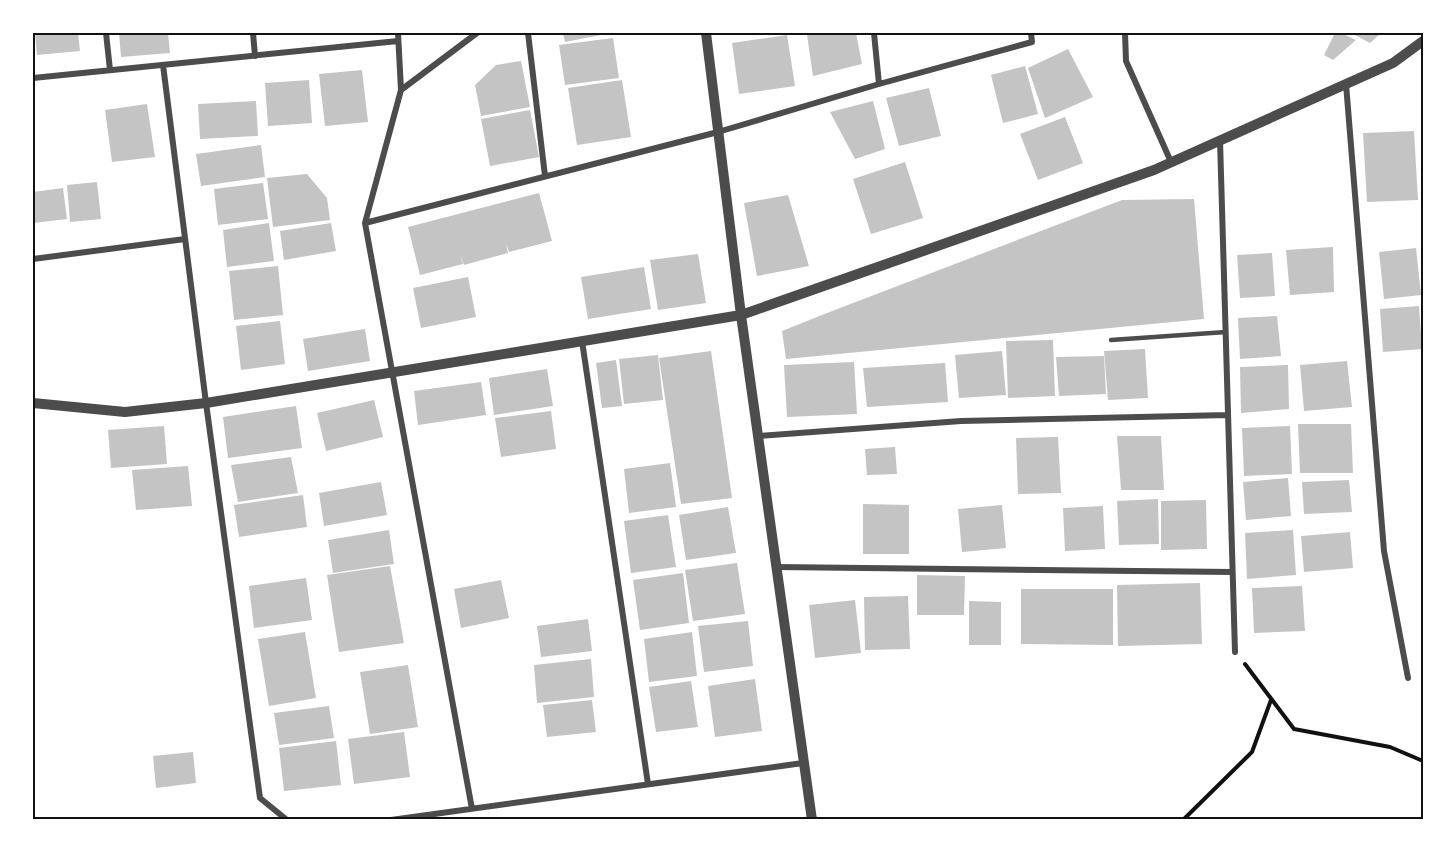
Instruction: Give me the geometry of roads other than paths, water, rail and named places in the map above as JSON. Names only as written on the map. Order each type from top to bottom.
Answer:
[{"type":"street","points":[[106,33],[110,70]]},
{"type":"street","points":[[253,33],[255,56]]},
{"type":"street","points":[[398,33],[401,90],[365,223],[472,809]]},
{"type":"street","points":[[401,90],[477,33]]},
{"type":"street","points":[[528,33],[546,176]]},
{"type":"street","points":[[706,33],[741,315],[812,820]]},
{"type":"street","points":[[874,33],[879,84]]},
{"type":"street","points":[[365,223],[718,132],[1032,42],[1031,33]]},
{"type":"street","points":[[1125,33],[1126,61],[1171,162]]},
{"type":"street","points":[[33,78],[398,41]]},
{"type":"street","points":[[33,403],[125,412],[206,403],[741,315],[1171,162],[1393,63],[1423,41]]},
{"type":"street","points":[[163,65],[260,798],[287,820]]},
{"type":"street","points":[[1346,84],[1384,551],[1408,678]]},
{"type":"street","points":[[1220,140],[1235,652]]},
{"type":"street","points":[[33,259],[185,239]]},
{"type":"street","points":[[582,341],[648,784]]},
{"type":"street","points":[[758,436],[961,421],[1228,415]]},
{"type":"street","points":[[776,567],[1232,572]]},
{"type":"street","points":[[390,820],[803,763]]},
{"type":"lane","points":[[1111,340],[1226,332]]}]
